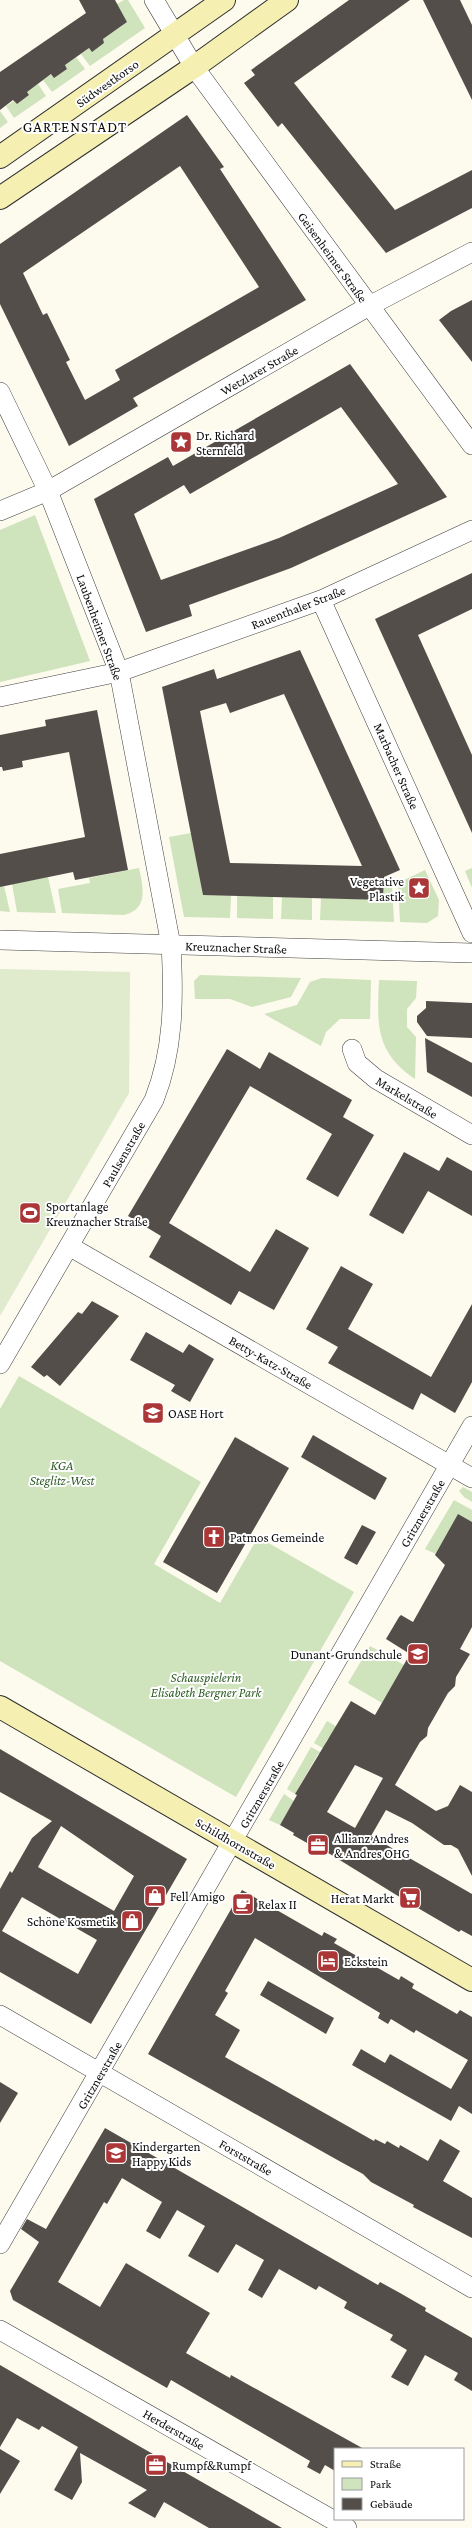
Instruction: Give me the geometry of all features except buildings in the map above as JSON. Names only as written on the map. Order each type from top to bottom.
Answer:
[{"type":"street","points":[[154,0],[174,36],[194,67]]},
{"type":"street","name":"Südwestkorso","points":[[0,157],[224,0]]},
{"type":"street","points":[[0,198],[194,67],[287,0]]},
{"type":"street","name":"Geisenheimer Straße","points":[[194,67],[472,445]]},
{"type":"street","name":"Wetzlarer Straße","points":[[0,511],[48,491],[369,306],[472,252]]},
{"type":"street","name":"Laubenheimer Straße","points":[[0,392],[48,491],[119,672],[171,945]]},
{"type":"street","name":"Rauenthaler Straße","points":[[0,697],[119,672],[321,600],[472,530]]},
{"type":"street","name":"Marbacher Straße","points":[[321,600],[472,933]]},
{"type":"street","name":"Kreuznacher Straße","points":[[0,940],[472,953]]},
{"type":"street","name":"Paulsenstraße","points":[[0,1364],[146,1114],[160,1085],[166,1064],[170,1039],[171,945]]},
{"type":"street","name":"Markelstraße","points":[[352,1049],[357,1063],[376,1079],[472,1135]]},
{"type":"street","name":"Betty-Katz-Straße","points":[[69,1246],[472,1478]]},
{"type":"street","name":"Gritznerstraße","points":[[0,2244],[234,1842],[472,1426]]},
{"type":"street","name":"Schildhornstraße","points":[[0,1707],[472,1980]]},
{"type":"street","name":"Forststraße","points":[[0,2015],[472,2288]]},
{"type":"street","name":"Herderstraße","points":[[0,2330],[347,2528]]},
{"type":"green space","points":[[124,0],[128,0],[145,28],[90,66],[81,54],[89,48],[92,51],[104,43],[103,39],[127,22],[117,4]]},
{"type":"green space","points":[[76,57],[85,69],[52,92],[43,80],[52,74],[54,77],[67,69],[65,65]]},
{"type":"green space","points":[[38,84],[46,96],[14,118],[6,106],[14,101],[17,104],[29,95],[27,91]]},
{"type":"green space","points":[[0,111],[8,122],[0,128]]},
{"type":"green space","points":[[35,515],[90,661],[0,682],[0,530]]},
{"type":"green space","points":[[191,833],[231,896],[230,918],[184,917],[169,837]]},
{"type":"green space","points":[[139,868],[143,890],[141,903],[132,912],[124,915],[62,913],[58,889],[90,883],[89,878]]},
{"type":"green space","points":[[472,868],[472,888],[465,871]]},
{"type":"green space","points":[[425,870],[439,900],[438,916],[427,923],[400,922],[398,883]]},
{"type":"green space","points":[[48,877],[56,913],[17,912],[12,884]]},
{"type":"green space","points":[[384,884],[392,884],[394,922],[320,920],[321,898],[383,900]]},
{"type":"green space","points":[[4,886],[10,912],[0,911],[0,887]]},
{"type":"green space","points":[[237,896],[273,896],[273,919],[237,918]]},
{"type":"green space","points":[[282,897],[312,898],[312,920],[281,919]]},
{"type":"green space","name":"Sportanlage Kreuznacher Straße","points":[[0,969],[130,972],[129,1093],[0,1316]]},
{"type":"green space","points":[[200,975],[301,978],[291,997],[252,1007],[230,999],[195,999],[194,981]]},
{"type":"green space","points":[[322,978],[371,980],[370,1019],[340,1019],[326,1032],[321,1046],[264,1014],[297,1005],[310,982]]},
{"type":"green space","points":[[379,980],[417,981],[416,998],[407,1009],[407,1027],[416,1037],[415,1079],[402,1069],[392,1058],[381,1036],[378,1010]]},
{"type":"green space","name":"Schauspielerin Elisabeth Bergner Park","points":[[19,1376],[201,1482],[154,1564],[220,1603],[258,1537],[354,1592],[236,1797],[0,1661],[0,1409]]},
{"type":"green space","points":[[463,1487],[472,1492],[472,1502],[464,1497],[459,1491]]},
{"type":"green space","points":[[454,1500],[472,1510],[472,1522],[436,1554],[425,1549]]},
{"type":"green space","points":[[370,1646],[404,1665],[382,1703],[348,1683]]},
{"type":"green space","points":[[327,1721],[337,1727],[326,1741],[324,1749],[314,1743]]},
{"type":"green space","points":[[311,1747],[322,1753],[318,1754],[295,1794],[287,1789]]},
{"type":"green space","points":[[284,1794],[294,1801],[280,1825],[269,1820]]},
{"type":"place","name":"Dr. Richard Sternfeld","points":[[181,442]]},
{"type":"place","name":"Vegetative Plastik","points":[[419,888]]},
{"type":"place","name":"Sportanlage Kreuznacher Straße","points":[[30,1213]]},
{"type":"place","name":"OASE Hort","points":[[153,1413]]},
{"type":"place","name":"Patmos Gemeinde","points":[[214,1537]]},
{"type":"place","name":"Dunant-Grundschule","points":[[418,1654]]},
{"type":"place","name":"Allianz Andres & Andres OHG","points":[[318,1845]]},
{"type":"place","name":"Fell Amigo","points":[[155,1896]]},
{"type":"place","name":"Herat Markt","points":[[410,1898]]},
{"type":"place","name":"Relax II","points":[[243,1904]]},
{"type":"place","name":"Schöne Kosmetik","points":[[132,1921]]},
{"type":"place","name":"Eckstein","points":[[328,1961]]},
{"type":"place","name":"Kindergarten Happy Kids","points":[[116,2153]]},
{"type":"place","name":"Rumpf&Rumpf","points":[[156,2465]]},
{"type":"district","name":"GARTENSTADT","points":[[75,127]]},
{"type":"park label","name":"KGA Steglitz-West","points":[[62,1472]]}]
